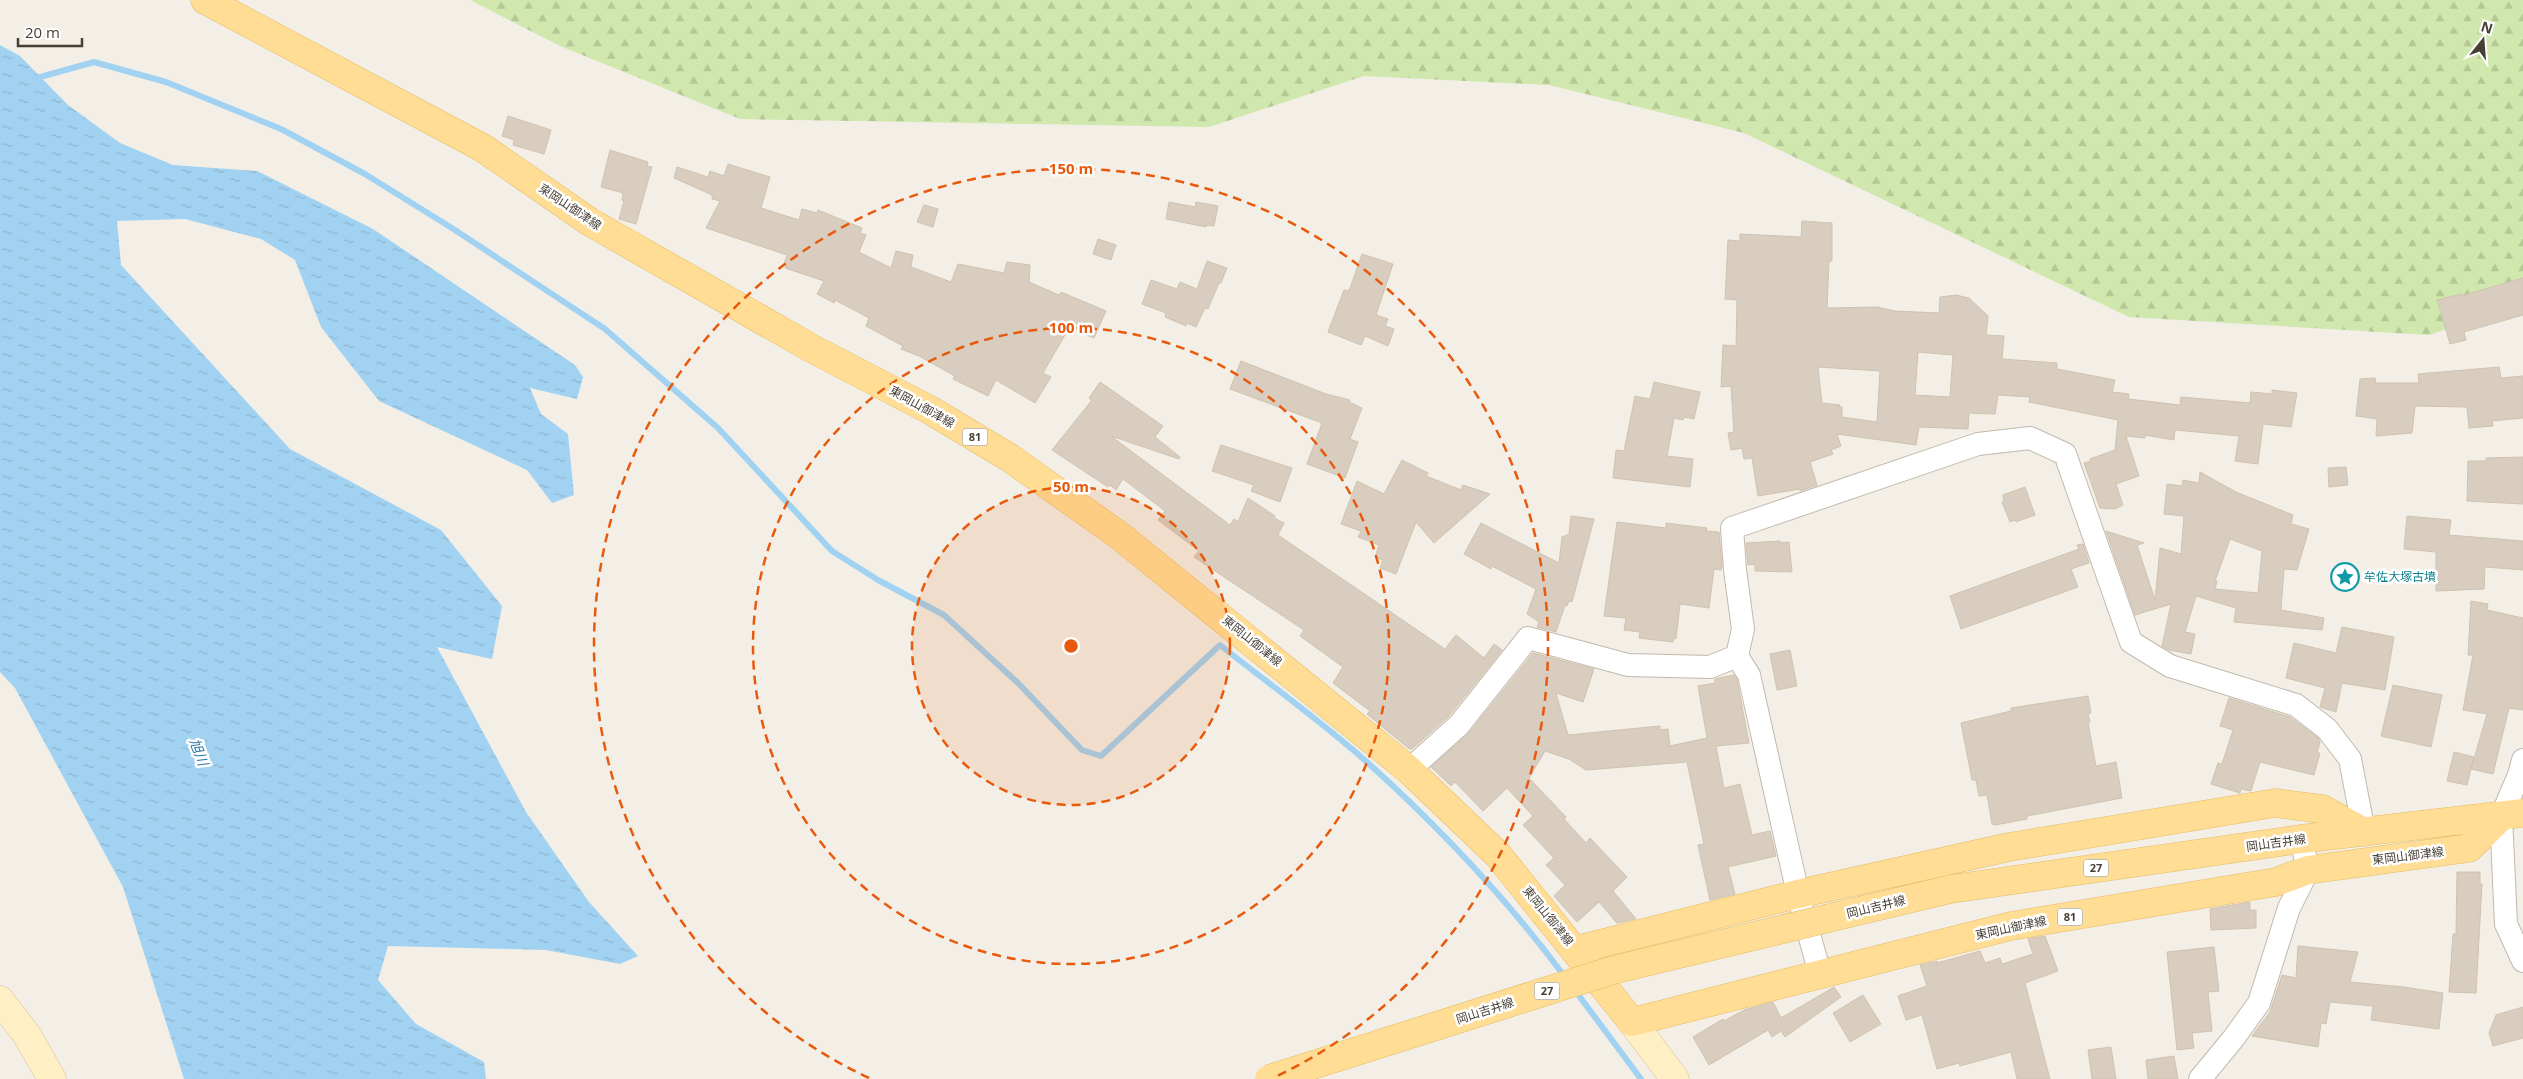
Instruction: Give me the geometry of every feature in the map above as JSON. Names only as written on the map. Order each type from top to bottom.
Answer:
[{"type":"main road","name":"東岡山御津線","points":[[205,0],[483,148],[614,236],[811,348],[930,410],[1010,458],[1120,536],[1409,770],[1498,854],[1632,1022],[2011,926],[2276,882],[2308,870],[2469,848],[2516,815]]},
{"type":"main road","name":"東岡山御津線","points":[[1576,950],[1798,894],[2010,847],[2275,803],[2322,809],[2364,832]]},
{"type":"main road","name":"岡山吉井線","points":[[1268,1079],[1613,970],[1951,889],[2301,840],[2516,815]]},
{"type":"main road","points":[[0,1000],[27,1035],[52,1079]]},
{"type":"main road","points":[[1632,1022],[1675,1079]]},
{"type":"street","points":[[1820,974],[1798,894],[1749,675],[1738,656],[1744,629],[1735,570],[1732,528],[1978,444],[2030,438],[2065,454],[2132,642],[2170,666],[2296,705],[2327,729],[2350,759],[2364,832]]},
{"type":"street","points":[[1409,770],[1460,725],[1528,638],[1628,665],[1710,666],[1738,656]]},
{"type":"street","points":[[2523,760],[2519,776],[2506,924],[2523,961]]},
{"type":"street","points":[[2200,1079],[2259,1003],[2289,908],[2308,870],[2301,840]]},
{"type":"green space","points":[[470,0],[2523,0],[2523,304],[2429,335],[2129,317],[1744,133],[1549,85],[1364,76],[1209,127],[740,119],[560,46]]},
{"type":"water","name":"旭川","points":[[0,45],[20,56],[68,105],[120,143],[173,165],[257,171],[373,229],[575,365],[583,377],[577,399],[530,388],[541,414],[568,434],[574,495],[552,503],[527,470],[379,401],[321,327],[295,260],[261,239],[185,219],[117,221],[121,265],[290,449],[441,530],[502,606],[492,659],[437,647],[526,812],[589,902],[638,956],[620,964],[546,950],[388,946],[378,980],[416,1024],[484,1062],[486,1079],[184,1079],[123,887],[15,688],[0,672]]},
{"type":"building","points":[[508,116],[551,130],[544,154],[513,145],[514,140],[502,136]]},
{"type":"building","points":[[610,150],[648,162],[647,166],[652,167],[636,224],[619,219],[624,201],[622,200],[623,193],[601,187]]},
{"type":"building","points":[[728,164],[770,177],[761,208],[799,220],[802,209],[817,213],[818,210],[862,228],[860,233],[866,235],[859,252],[891,268],[896,251],[913,255],[911,267],[951,282],[958,264],[1004,273],[1007,262],[1030,265],[1029,282],[1059,295],[1061,292],[1106,311],[1094,338],[1069,328],[1043,373],[1051,377],[1035,403],[996,380],[988,396],[953,379],[955,376],[919,356],[901,349],[903,346],[866,326],[869,318],[835,300],[834,303],[817,294],[824,281],[785,268],[786,265],[784,264],[787,255],[706,228],[720,201],[712,199],[712,195],[674,178],[677,167],[708,177],[710,171],[724,176]]},
{"type":"building","points":[[1169,202],[1195,207],[1196,202],[1218,206],[1214,226],[1206,225],[1206,227],[1166,219]]},
{"type":"building","points":[[924,205],[938,209],[933,227],[917,222]]},
{"type":"building","points":[[1802,221],[1832,223],[1832,261],[1829,261],[1827,308],[1877,307],[1895,311],[1939,313],[1940,297],[1956,295],[1969,298],[1988,316],[1986,335],[2004,336],[2002,359],[2057,363],[2057,369],[2115,380],[2112,392],[2129,394],[2128,399],[2180,405],[2181,397],[2250,403],[2251,392],[2272,394],[2272,390],[2297,393],[2291,427],[2263,424],[2258,464],[2235,461],[2239,436],[2175,430],[2174,440],[2145,435],[2145,438],[2126,436],[2139,476],[2116,484],[2123,505],[2115,509],[2100,508],[2084,463],[2115,450],[2118,420],[2029,402],[2030,397],[1998,395],[1995,414],[1969,413],[1968,429],[1919,427],[1916,445],[1837,434],[1841,446],[1831,450],[1833,454],[1810,462],[1817,485],[1800,491],[1800,489],[1758,496],[1752,458],[1744,459],[1742,448],[1731,450],[1728,433],[1734,432],[1731,386],[1721,387],[1723,345],[1736,346],[1737,300],[1725,299],[1728,240],[1740,241],[1740,234],[1801,237]],"holes":[[[1918,352],[1953,355],[1950,397],[1915,395]],[[1818,367],[1880,371],[1877,422],[1842,417],[1842,407],[1839,407],[1840,405],[1822,403]]]},
{"type":"building","points":[[1098,239],[1116,245],[1111,260],[1093,254]]},
{"type":"building","points":[[1362,254],[1393,264],[1376,315],[1388,319],[1385,326],[1394,329],[1388,346],[1365,336],[1361,345],[1328,332],[1344,290],[1349,291]]},
{"type":"building","points":[[1207,261],[1227,268],[1208,309],[1205,308],[1196,327],[1187,323],[1186,326],[1165,317],[1166,313],[1142,304],[1151,280],[1177,289],[1180,282],[1197,289]]},
{"type":"building","points":[[2523,278],[2523,315],[2464,332],[2466,340],[2450,344],[2437,300],[2461,294],[2461,296]]},
{"type":"building","points":[[1241,361],[1326,394],[1350,400],[1349,402],[1362,408],[1350,439],[1358,442],[1345,478],[1307,464],[1322,423],[1230,389]]},
{"type":"building","points":[[2499,367],[2501,378],[2523,376],[2523,418],[2492,421],[2493,426],[2469,428],[2467,407],[2415,406],[2412,433],[2376,436],[2377,419],[2356,416],[2360,379],[2375,378],[2376,383],[2419,383],[2418,374]]},
{"type":"building","points":[[1100,382],[1163,426],[1155,437],[1180,457],[1179,459],[1111,436],[1230,525],[1234,519],[1238,522],[1248,498],[1275,516],[1274,518],[1284,523],[1278,535],[1445,649],[1456,635],[1484,658],[1494,644],[1502,650],[1449,716],[1412,749],[1408,748],[1367,714],[1370,711],[1333,683],[1343,667],[1300,636],[1304,630],[1194,557],[1199,551],[1158,520],[1165,511],[1123,479],[1116,490],[1110,485],[1108,487],[1052,450],[1092,400],[1089,398]]},
{"type":"building","points":[[1654,382],[1700,392],[1694,419],[1684,417],[1683,420],[1674,418],[1667,456],[1693,459],[1690,487],[1613,478],[1616,450],[1624,451],[1635,396],[1650,399]]},
{"type":"building","points":[[1221,445],[1292,468],[1280,502],[1251,491],[1254,485],[1212,471]]},
{"type":"building","points":[[2523,457],[2523,504],[2467,501],[2468,461],[2486,461],[2486,458]]},
{"type":"building","points":[[1402,460],[1428,473],[1426,476],[1461,490],[1463,485],[1490,494],[1434,543],[1416,522],[1396,574],[1380,568],[1383,560],[1375,557],[1379,545],[1358,537],[1361,531],[1341,524],[1357,481],[1384,494]]},
{"type":"building","points":[[2346,467],[2348,485],[2329,487],[2328,468]]},
{"type":"building","points":[[2200,472],[2236,492],[2293,515],[2291,524],[2309,529],[2297,570],[2284,569],[2281,610],[2324,618],[2322,630],[2234,622],[2236,608],[2196,596],[2185,632],[2195,634],[2191,654],[2169,650],[2162,646],[2171,604],[2135,615],[2106,531],[2144,543],[2137,545],[2155,600],[2160,548],[2181,554],[2184,516],[2164,514],[2167,484],[2182,486],[2183,480],[2199,483]],"holes":[[[2230,539],[2262,551],[2258,593],[2215,589],[2217,581],[2215,581]]]},
{"type":"building","points":[[2025,487],[2035,515],[2016,522],[2015,520],[2010,522],[2002,502],[2004,501],[2003,495]]},
{"type":"building","points":[[1571,516],[1594,519],[1572,602],[1569,601],[1567,606],[1565,605],[1556,632],[1537,627],[1539,622],[1527,614],[1536,589],[1492,566],[1491,569],[1464,554],[1481,523],[1559,563],[1562,537],[1569,534]]},
{"type":"building","points":[[2407,516],[2451,520],[2449,535],[2523,541],[2523,570],[2485,567],[2484,589],[2436,591],[2436,552],[2404,549]]},
{"type":"building","points":[[1617,522],[1666,528],[1666,523],[1707,528],[1706,531],[1719,532],[1722,567],[1721,570],[1714,569],[1709,608],[1680,604],[1676,639],[1674,638],[1673,642],[1639,638],[1640,632],[1624,630],[1626,618],[1604,616]]},
{"type":"building","points":[[1780,541],[1780,543],[1789,542],[1792,572],[1755,571],[1755,564],[1748,565],[1746,543]]},
{"type":"building","points":[[2083,544],[2089,563],[2071,569],[2078,587],[1961,629],[1950,596],[2079,549],[2077,545]]},
{"type":"building","points":[[2471,601],[2488,604],[2487,610],[2523,618],[2523,710],[2509,708],[2493,774],[2471,769],[2487,714],[2463,710],[2473,655],[2468,655]]},
{"type":"building","points":[[2342,627],[2394,637],[2385,690],[2342,683],[2336,712],[2320,707],[2325,688],[2286,678],[2294,643],[2336,653]]},
{"type":"building","points":[[1790,650],[1797,686],[1777,690],[1770,654]]},
{"type":"building","points":[[1533,653],[1594,669],[1583,702],[1556,693],[1568,735],[1660,726],[1660,730],[1668,729],[1670,746],[1707,738],[1698,686],[1715,683],[1715,679],[1734,675],[1737,680],[1749,743],[1716,746],[1724,788],[1740,784],[1752,835],[1770,831],[1776,856],[1728,867],[1735,894],[1710,900],[1698,845],[1704,844],[1687,762],[1586,770],[1569,759],[1545,751],[1529,778],[1566,817],[1564,819],[1586,843],[1590,838],[1627,877],[1613,891],[1636,919],[1617,923],[1599,902],[1577,922],[1554,896],[1565,885],[1546,865],[1554,858],[1523,825],[1533,816],[1507,788],[1483,811],[1455,782],[1451,786],[1431,767],[1469,733]]},
{"type":"building","points":[[2393,685],[2442,695],[2431,747],[2381,736]]},
{"type":"building","points":[[2088,696],[2091,713],[2088,714],[2090,722],[2088,723],[2096,766],[2116,762],[2122,798],[2027,816],[2027,819],[1992,824],[1987,795],[1979,796],[1976,780],[1972,780],[1961,723],[2011,711],[2011,708]]},
{"type":"building","points":[[2229,698],[2290,717],[2318,738],[2320,742],[2317,753],[2320,753],[2314,775],[2260,762],[2251,791],[2241,789],[2240,793],[2211,784],[2218,763],[2222,764],[2233,730],[2220,726]]},
{"type":"building","points":[[2454,752],[2474,757],[2467,785],[2447,781]]},
{"type":"building","points":[[2457,872],[2480,872],[2480,884],[2482,884],[2476,993],[2449,992],[2453,934],[2456,934]]},
{"type":"building","points":[[2250,902],[2250,910],[2256,910],[2256,928],[2211,930],[2210,909]]},
{"type":"building","points":[[2045,936],[2058,971],[2025,983],[2050,1079],[2017,1079],[2011,1052],[1960,1066],[1959,1063],[1937,1069],[1922,1015],[1906,1020],[1898,996],[1927,986],[1920,965],[1937,961],[1937,963],[1980,951],[1985,963],[2000,958],[2002,964],[2033,954],[2028,939]]},
{"type":"building","points":[[2298,946],[2358,952],[2350,982],[2443,993],[2439,1029],[2371,1020],[2373,1006],[2330,1002],[2326,1024],[2321,1023],[2318,1047],[2252,1036],[2270,1012],[2282,975],[2296,978]]},
{"type":"building","points":[[2214,947],[2219,991],[2208,992],[2212,1031],[2192,1033],[2194,1048],[2177,1050],[2167,952]]},
{"type":"building","points":[[1834,987],[1841,997],[1785,1037],[1781,1031],[1772,1037],[1768,1030],[1709,1065],[1693,1037],[1723,1019],[1724,1021],[1744,1010],[1773,1002],[1781,1018]]},
{"type":"building","points":[[1863,995],[1881,1024],[1850,1042],[1833,1013]]},
{"type":"building","points":[[2523,1007],[2523,1038],[2493,1046],[2489,1033],[2496,1015]]},
{"type":"building","points":[[2111,1047],[2116,1079],[2092,1079],[2088,1050]]},
{"type":"building","points":[[2174,1056],[2178,1079],[2148,1079],[2146,1060]]},
{"type":"waterway","points":[[33,79],[94,62],[166,82],[281,129],[365,174],[455,230],[605,329],[718,428],[832,551],[878,580],[944,615],[1018,683],[1082,750],[1101,756],[1220,645],[1350,747],[1421,813],[1496,892],[1565,977]]},
{"type":"waterway","points":[[1574,989],[1641,1079]]},
{"type":"place","name":"牟佐大塚古墳","points":[[2345,577]]}]
